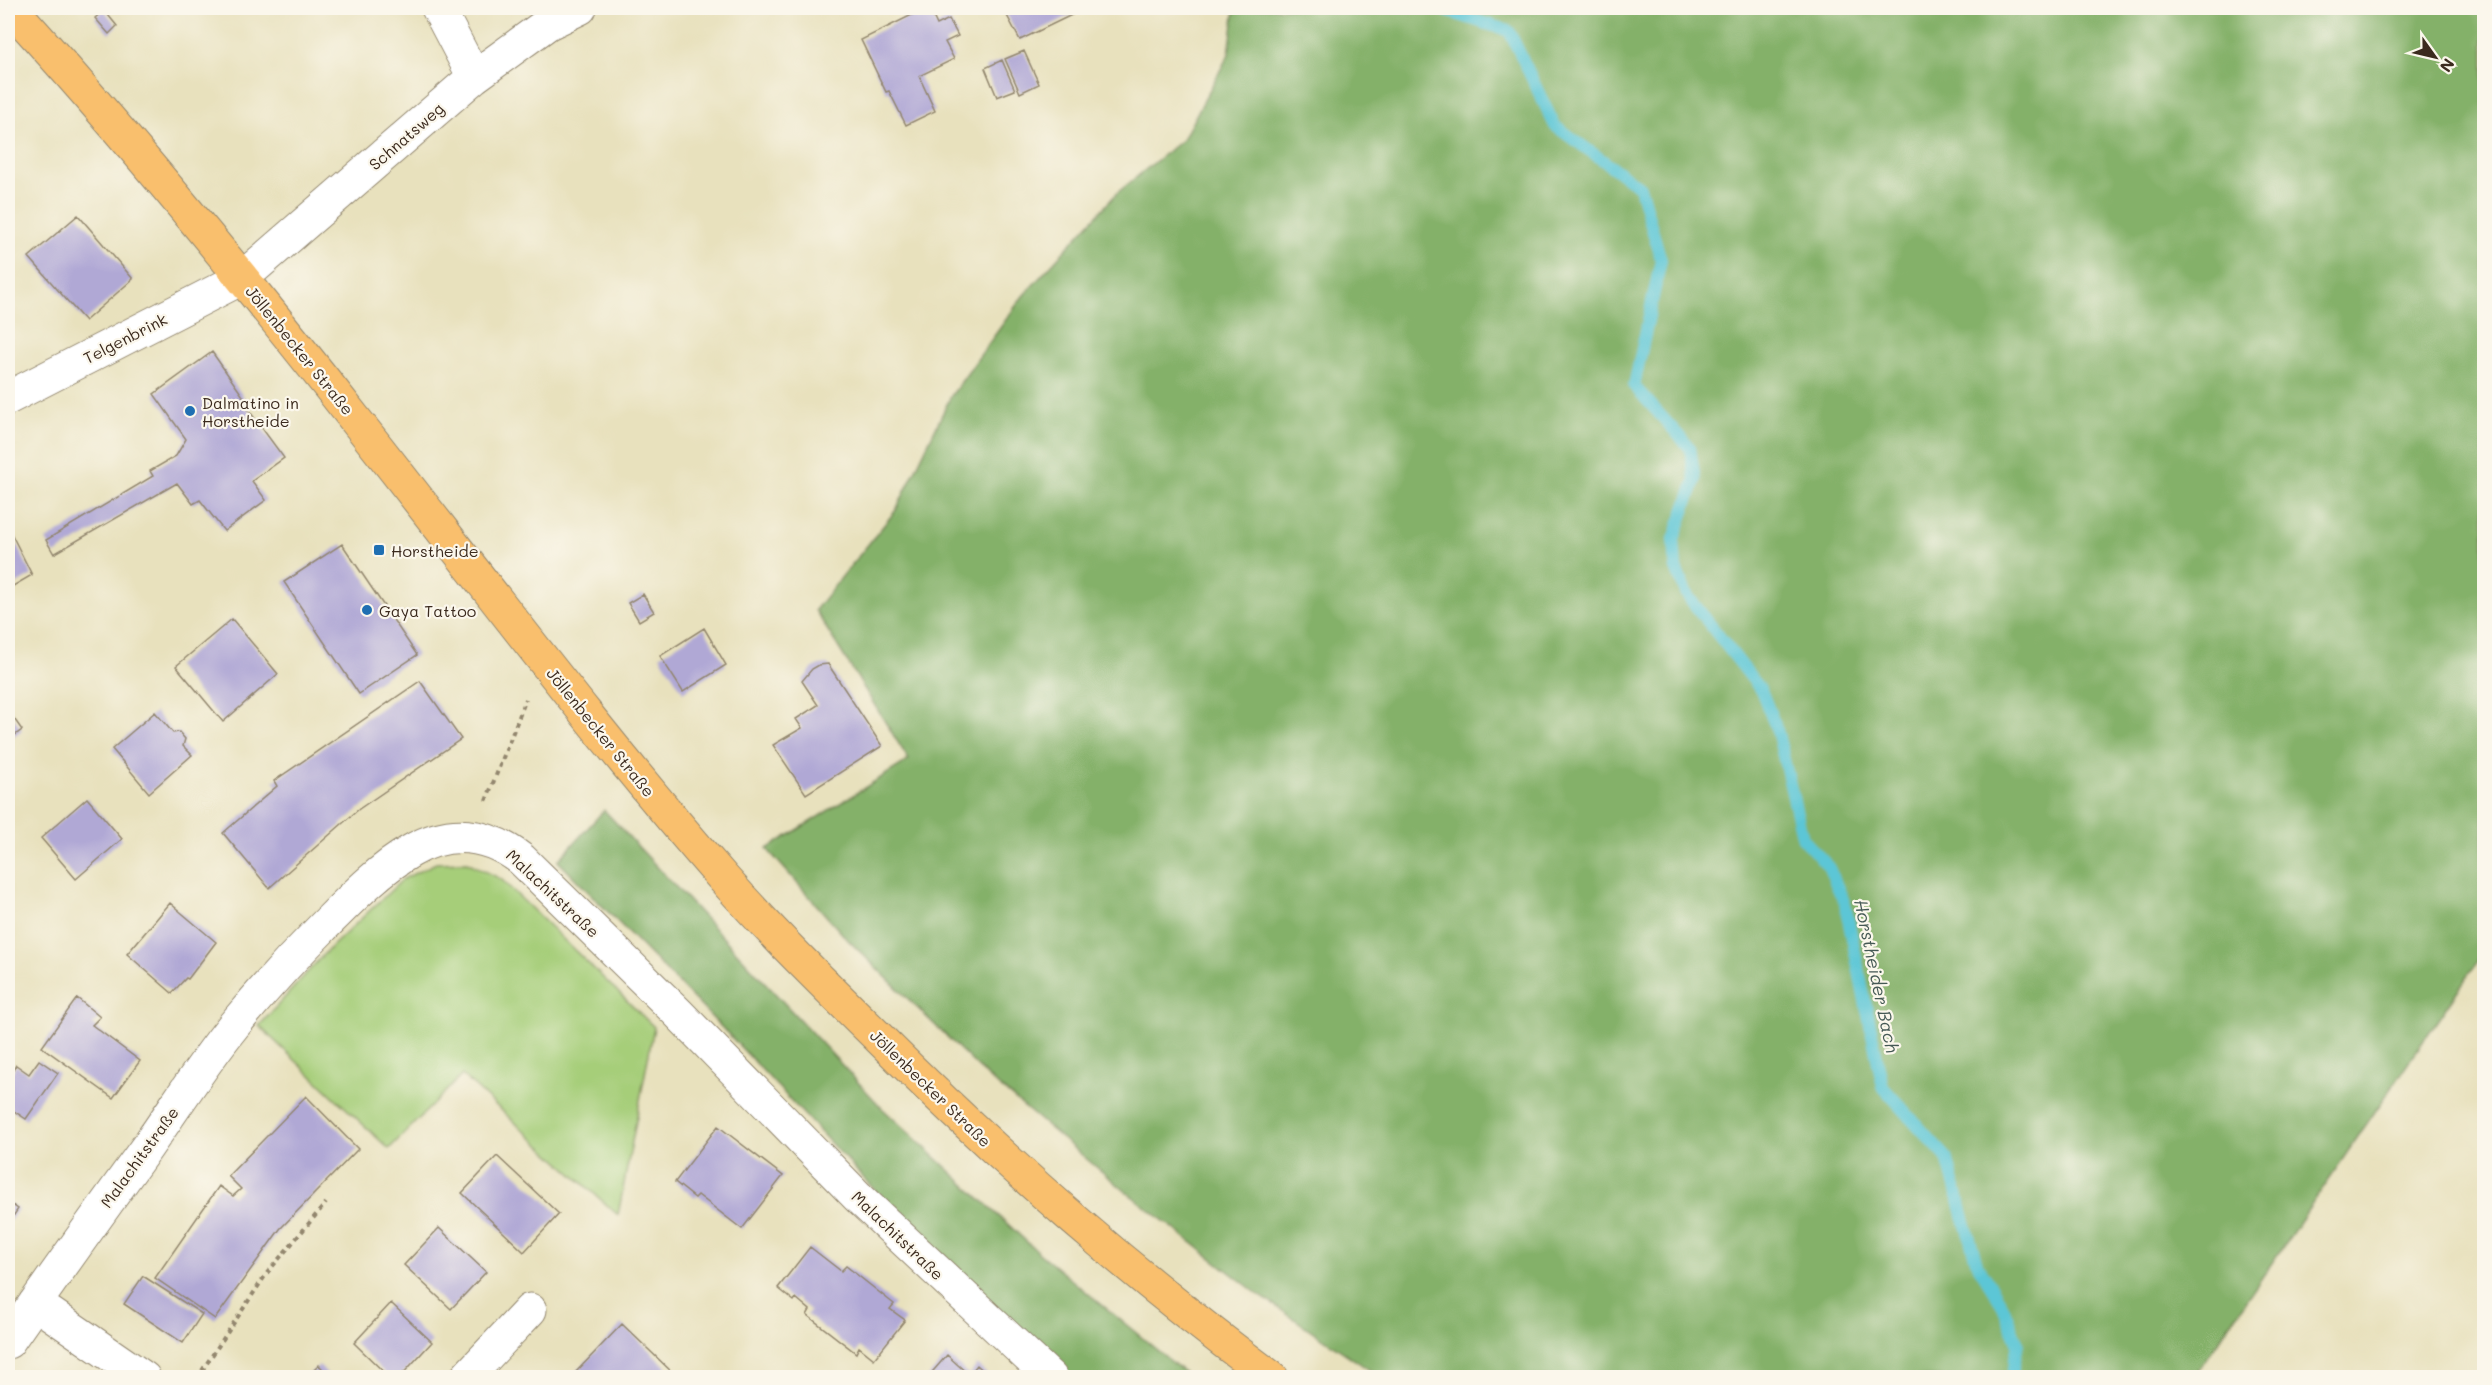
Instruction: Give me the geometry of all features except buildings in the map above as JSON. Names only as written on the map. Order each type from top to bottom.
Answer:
[{"type":"main road","name":"Jöllenbecker Straße","points":[[11,8],[154,169],[362,428],[541,659],[727,883],[949,1108],[1082,1228],[1210,1332],[1272,1377]]},
{"type":"street","points":[[438,8],[474,77]]},
{"type":"street","name":"Schnatsweg","points":[[242,278],[474,77],[548,24],[580,8]]},
{"type":"street","name":"Telgenbrink","points":[[8,398],[242,278]]},
{"type":"street","name":"Malachitstraße","points":[[8,1342],[233,1026],[289,961],[361,891],[412,850],[434,841],[473,837],[487,839],[504,846],[521,859],[678,1013],[860,1198],[1051,1377]]},
{"type":"street","points":[[35,1303],[144,1377]]},
{"type":"street","points":[[466,1377],[530,1310]]},
{"type":"path","points":[[473,837],[541,659]]},
{"type":"path","points":[[197,1377],[267,1273],[326,1203]]},
{"type":"green space","points":[[1235,8],[2484,8],[2484,952],[2194,1377],[1380,1377],[1259,1295],[1124,1190],[988,1077],[845,937],[767,849],[909,760],[815,610],[896,510],[951,396],[1023,296],[1117,193],[1183,139],[1229,54]]},
{"type":"green space","points":[[604,810],[883,1109],[1040,1254],[1190,1377],[1073,1377],[930,1249],[734,1040],[558,861]]},
{"type":"green space","points":[[467,862],[501,879],[654,1027],[618,1215],[462,1075],[389,1149],[259,1026],[323,955],[403,879],[436,863]]},
{"type":"waterway","name":"Horstheider Bach","points":[[1437,8],[1509,31],[1555,126],[1640,187],[1661,260],[1634,386],[1690,448],[1695,481],[1674,539],[1676,568],[1687,595],[1761,690],[1777,730],[1803,839],[1828,866],[1845,904],[1883,1087],[1947,1158],[1977,1264],[2003,1306],[2018,1344],[2011,1378]]},
{"type":"place","name":"Dalmatino in Horstheide","points":[[190,411]]},
{"type":"place","name":"Horstheide","points":[[379,550]]},
{"type":"place","name":"Gaya Tattoo","points":[[367,610]]}]
